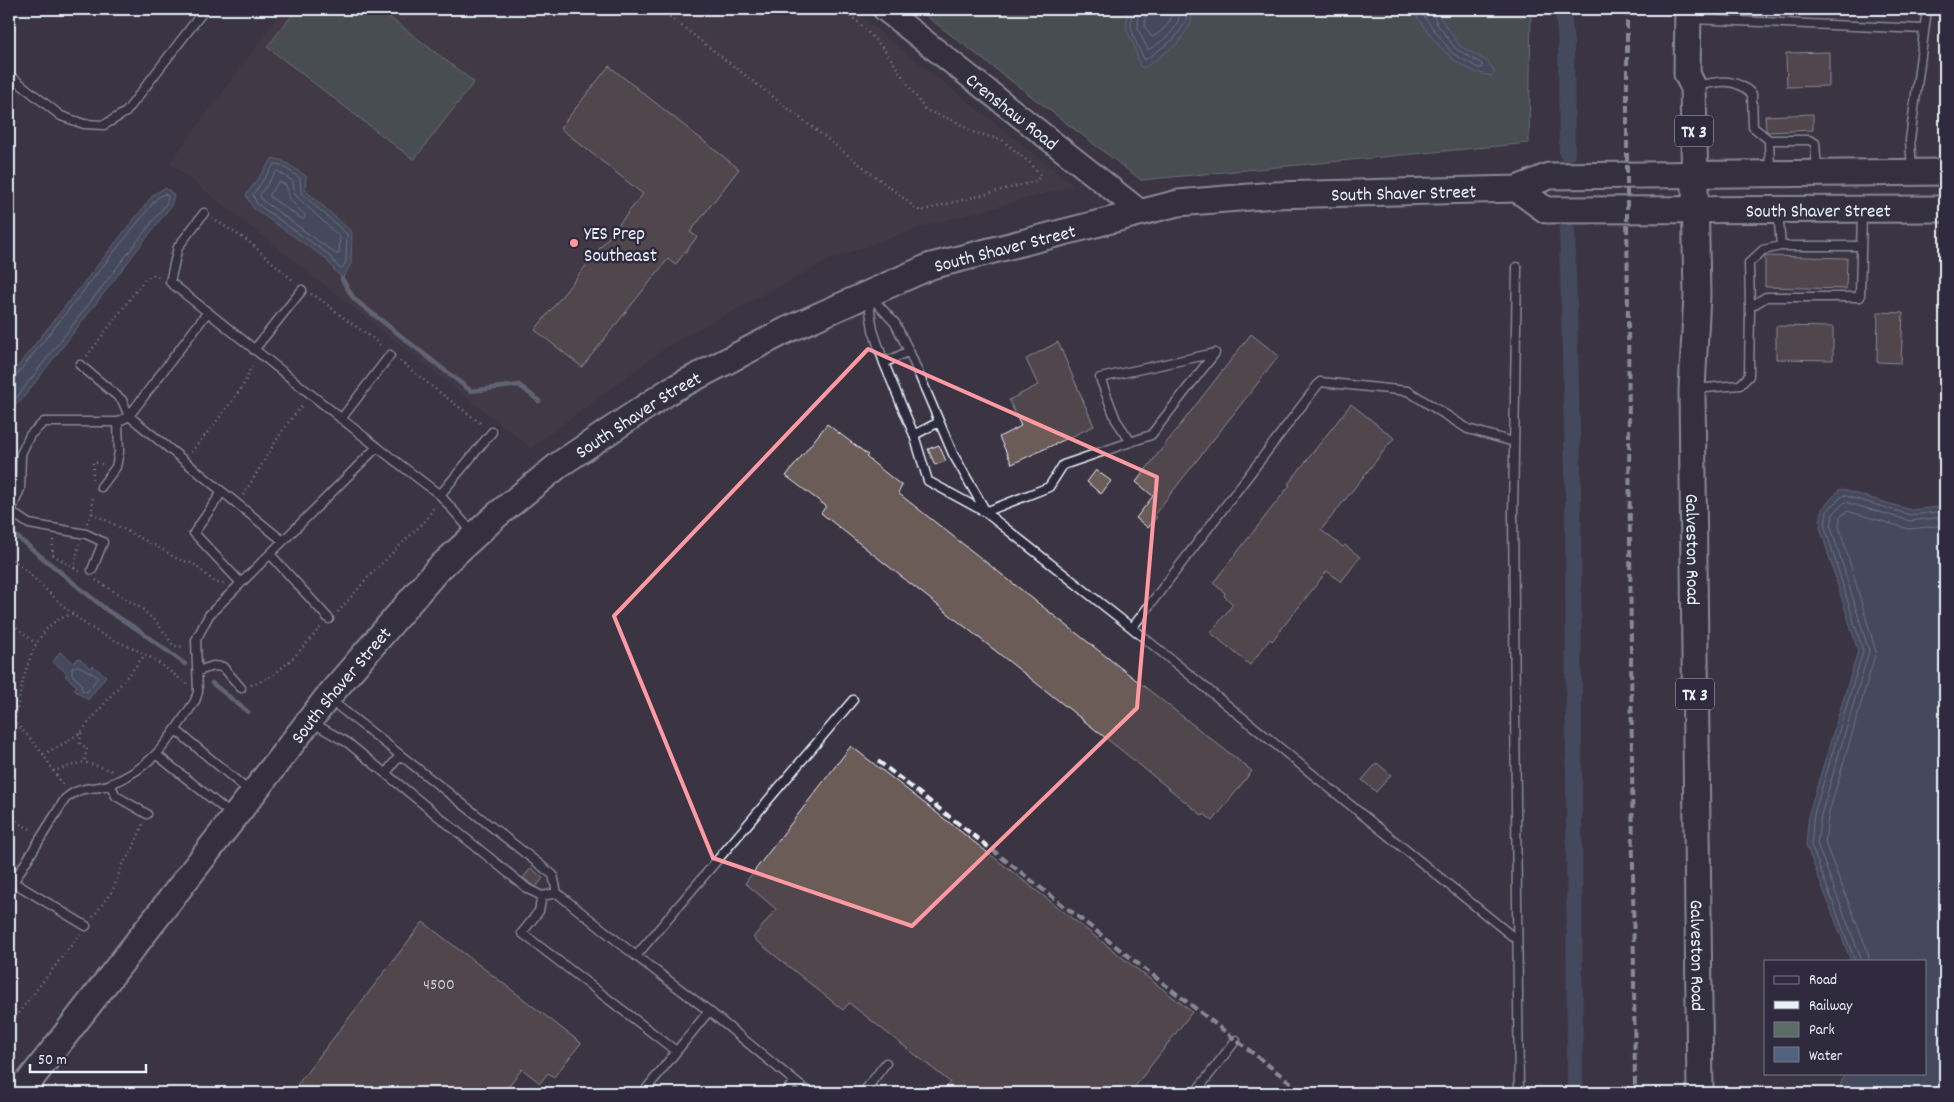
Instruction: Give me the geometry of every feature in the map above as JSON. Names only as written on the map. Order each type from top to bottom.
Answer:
[{"type":"main road","name":"Crenshaw Road","points":[[884,9],[1141,212]]},
{"type":"main road","name":"Galveston Road","points":[[1688,14],[1687,74],[1693,86],[1697,295],[1692,389],[1700,1093]]},
{"type":"main road","name":"South Shaver Street","points":[[18,1084],[234,817],[327,698],[437,570],[497,515],[560,464],[671,390],[787,330],[931,266],[1178,203],[1274,195],[1517,189],[1549,176],[1945,172]]},
{"type":"main road","name":"South Shaver Street","points":[[1517,189],[1546,210],[1945,209]]},
{"type":"lane","points":[[9,75],[61,116],[84,124],[104,125],[126,112],[205,9]]},
{"type":"lane","points":[[1912,172],[1910,140],[1927,9]]},
{"type":"lane","points":[[1688,14],[1924,29]]},
{"type":"lane","points":[[1693,86],[1730,81],[1745,87],[1752,94],[1753,127],[1768,140],[1809,140],[1815,143],[1817,173]]},
{"type":"lane","points":[[1768,140],[1770,174]]},
{"type":"lane","points":[[1778,210],[1781,246]]},
{"type":"lane","points":[[1750,307],[1766,297],[1860,297],[1862,210]]},
{"type":"lane","points":[[204,213],[178,247],[170,282],[341,419],[440,495],[475,536]]},
{"type":"lane","points":[[1692,389],[1740,385],[1749,376],[1750,307],[1748,263],[1763,250],[1781,246],[1861,246]]},
{"type":"lane","points":[[1517,267],[1513,513],[1519,1093]]},
{"type":"lane","points":[[254,350],[302,290]]},
{"type":"lane","points":[[868,294],[895,323],[953,454],[985,512]]},
{"type":"lane","points":[[868,294],[874,330],[884,363],[914,434],[928,481],[985,512],[1132,628],[1517,940]]},
{"type":"lane","points":[[92,570],[103,542],[86,534],[54,530],[29,524],[10,514],[20,488],[21,454],[30,435],[44,422],[118,422],[128,416],[207,313]]},
{"type":"lane","points":[[884,363],[909,351]]},
{"type":"lane","points":[[985,512],[1049,487],[1064,466],[1151,435],[1215,353],[1100,378],[1116,420],[1131,442]]},
{"type":"lane","points":[[341,419],[390,355]]},
{"type":"lane","points":[[80,365],[122,400],[128,416],[283,541]]},
{"type":"lane","points":[[1132,628],[1320,382],[1408,390],[1468,428],[1514,442]]},
{"type":"lane","points":[[101,487],[116,467],[119,452],[118,422]]},
{"type":"lane","points":[[914,434],[939,422]]},
{"type":"lane","points":[[440,495],[492,432]]},
{"type":"lane","points":[[86,926],[11,886],[65,799],[76,790],[110,784],[136,772],[157,755],[195,701],[198,692],[196,640],[209,615],[377,447]]},
{"type":"lane","points":[[222,492],[194,533],[241,583]]},
{"type":"lane","points":[[270,554],[329,619]]},
{"type":"lane","points":[[198,671],[213,666],[223,667],[241,688]]},
{"type":"lane","points":[[327,698],[553,875],[557,893],[709,1011],[809,1093]]},
{"type":"lane","points":[[636,956],[853,700]]},
{"type":"lane","points":[[310,721],[348,743],[528,889],[542,896],[557,893]]},
{"type":"lane","points":[[176,730],[252,794]]},
{"type":"lane","points":[[157,755],[234,817]]},
{"type":"lane","points":[[386,774],[400,755]]},
{"type":"lane","points":[[110,784],[116,796],[147,814]]},
{"type":"lane","points":[[542,896],[539,911],[522,933],[676,1051]]},
{"type":"lane","points":[[643,1093],[709,1011]]},
{"type":"lane","points":[[1195,1093],[1236,1040]]},
{"type":"lane","points":[[863,1093],[886,1063]]},
{"type":"lane","points":[[785,1093],[794,1082]]},
{"type":"path","points":[[666,9],[665,13],[920,211],[1038,181],[1040,175],[1030,163],[1002,140],[973,132],[955,121],[925,110],[884,50],[856,20],[838,9]]},
{"type":"path","points":[[204,213],[248,241],[290,277],[302,290],[322,299],[373,338],[390,355],[406,364],[435,389],[492,432]]},
{"type":"path","points":[[80,365],[145,279],[154,274],[170,282]]},
{"type":"path","points":[[184,461],[234,400],[251,368],[262,356]]},
{"type":"path","points":[[237,504],[256,477],[275,441],[291,418],[312,396]]},
{"type":"path","points":[[241,688],[260,683],[280,669],[339,611],[371,574],[426,520],[440,495]]},
{"type":"path","points":[[92,513],[158,546],[179,560],[192,563],[216,583],[241,583]]},
{"type":"path","points":[[54,530],[52,554],[142,609],[158,624],[174,646],[196,648]]},
{"type":"path","points":[[74,569],[80,533]]},
{"type":"path","points":[[9,556],[34,578],[43,589],[88,626],[122,645],[145,655],[198,692]]},
{"type":"path","points":[[14,723],[28,664],[36,644],[44,632],[56,621],[74,613]]},
{"type":"path","points":[[9,621],[36,644]]},
{"type":"path","points":[[43,754],[65,743],[81,732],[145,655]]},
{"type":"path","points":[[9,717],[43,754],[69,796]]},
{"type":"path","points":[[81,732],[80,744],[87,748],[84,762]]},
{"type":"path","points":[[53,771],[84,762],[110,769],[125,777]]},
{"type":"path","points":[[9,814],[20,824],[43,834]]},
{"type":"path","points":[[9,1025],[113,890],[122,866],[132,851],[147,814]]},
{"type":"highlighted area","points":[[868,349],[1157,477],[1137,708],[912,926],[713,858],[614,616]]},
{"type":"shaded area","name":"YES Prep Southeast","points":[[284,9],[851,9],[1074,186],[921,227],[831,259],[672,343],[531,448],[170,163]]},
{"type":"green space","points":[[297,9],[379,9],[474,82],[414,160],[267,47]]},
{"type":"green space","points":[[917,9],[1531,9],[1529,143],[1141,180]]},
{"type":"water","points":[[1127,9],[1192,9],[1191,23],[1178,43],[1144,68],[1140,66],[1134,45],[1127,31]]},
{"type":"water","points":[[1411,9],[1434,9],[1460,46],[1488,62],[1495,72],[1492,76],[1465,67],[1454,60],[1436,42]]},
{"type":"water","points":[[273,158],[283,161],[306,176],[305,190],[352,232],[351,264],[342,279],[325,258],[253,208],[246,195]]},
{"type":"water","points":[[165,188],[174,196],[171,206],[20,402],[9,406],[9,377],[154,194]]},
{"type":"water","points":[[1840,489],[1911,510],[1945,506],[1945,1093],[1838,1093],[1844,1074],[1926,1074],[1926,960],[1851,960],[1806,845],[1809,813],[1858,651],[1820,527],[1822,509]]},
{"type":"water","points":[[60,652],[74,663],[78,658],[106,676],[88,700],[74,690],[77,686],[65,676],[67,673],[53,662]]},
{"type":"building","points":[[1829,52],[1829,86],[1787,87],[1786,53]]},
{"type":"building","points":[[609,66],[739,169],[690,232],[697,237],[675,265],[668,259],[582,367],[535,330],[643,194],[560,128]]},
{"type":"building","points":[[1813,114],[1813,130],[1768,132],[1766,130],[1765,116]]},
{"type":"building","points":[[1765,256],[1847,258],[1846,289],[1765,287]]},
{"type":"building","points":[[1878,312],[1903,313],[1901,363],[1877,362]]},
{"type":"building","points":[[1776,326],[1833,327],[1833,360],[1776,359]]},
{"type":"building","points":[[1251,334],[1279,356],[1154,515],[1157,517],[1148,528],[1136,518],[1153,496],[1136,482]]},
{"type":"building","points":[[1058,342],[1094,426],[1012,464],[999,437],[1021,426],[1009,400],[1038,385],[1026,359]]},
{"type":"building","points":[[1351,404],[1394,438],[1321,530],[1360,557],[1341,582],[1327,571],[1272,641],[1270,639],[1250,665],[1211,633],[1233,604],[1224,596],[1225,593],[1213,583]]},
{"type":"building","points":[[827,424],[868,455],[866,457],[902,486],[898,493],[1252,771],[1213,821],[1204,814],[1203,816],[821,513],[826,506],[786,476]]},
{"type":"building","points":[[939,445],[946,461],[935,465],[928,449]]},
{"type":"building","points":[[1096,470],[1111,481],[1101,494],[1087,482]]},
{"type":"building","points":[[851,746],[1192,1012],[1130,1093],[941,1093],[950,1082],[849,1003],[843,1010],[753,938],[776,909],[745,883]]},
{"type":"building","points":[[1377,763],[1391,775],[1376,792],[1362,780]]},
{"type":"building","points":[[531,868],[543,878],[536,887],[523,878]]},
{"type":"building","points":[[423,922],[581,1043],[554,1077],[548,1073],[540,1083],[522,1069],[503,1093],[291,1093]]},
{"type":"waterway","points":[[1563,9],[1566,44],[1567,154]]},
{"type":"waterway","points":[[1567,230],[1573,470],[1575,1093]]},
{"type":"waterway","points":[[342,279],[354,299],[471,391],[519,385],[539,401]]},
{"type":"waterway","points":[[16,536],[108,611],[137,629],[185,664]]},
{"type":"waterway","points":[[212,683],[248,712]]},
{"type":"railway","points":[[1627,9],[1635,1093]]},
{"type":"railway","points":[[878,761],[1304,1093]]},
{"type":"place","name":"YES Prep Southeast","points":[[574,243]]}]
